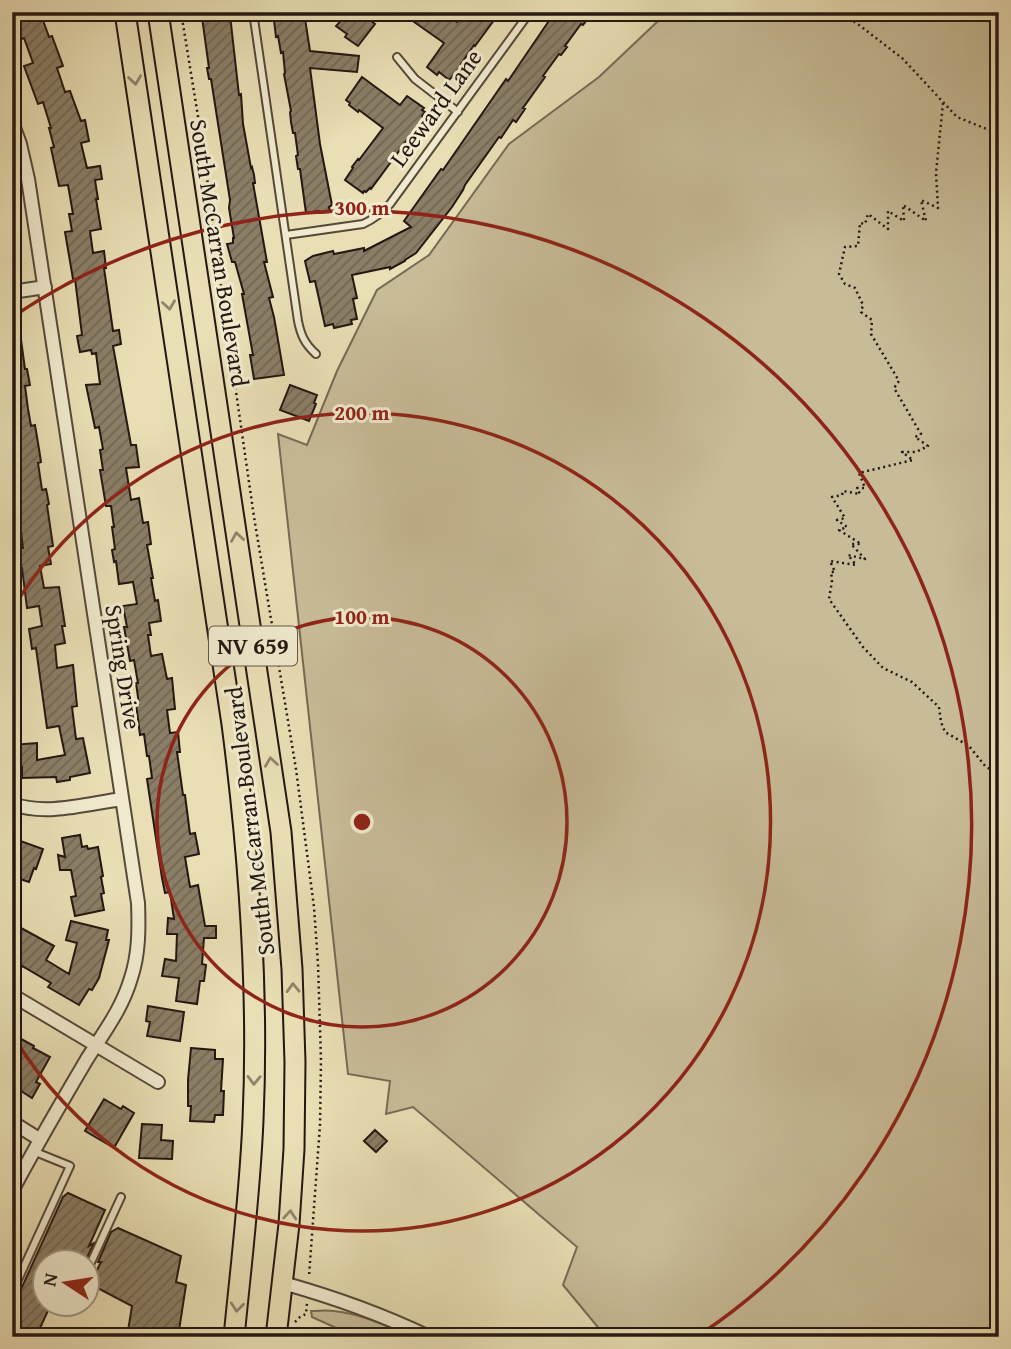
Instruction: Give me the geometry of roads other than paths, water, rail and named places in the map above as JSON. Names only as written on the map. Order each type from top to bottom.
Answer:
[{"type":"main road","name":"South McCarran Boulevard","points":[[125,12],[232,724],[250,893],[255,1012],[253,1121],[234,1337]]},
{"type":"main road","name":"South McCarran Boulevard","points":[[158,12],[281,831],[292,970],[295,1062],[289,1224],[276,1337]]},
{"type":"street","name":"Spring Drive","points":[[12,122],[28,178],[138,903],[139,929],[137,956],[122,1002],[36,1145],[12,1191]]},
{"type":"street","points":[[12,292],[45,287]]},
{"type":"street","points":[[12,804],[44,810],[122,799]]},
{"type":"street","points":[[12,995],[158,1083]]},
{"type":"street","points":[[12,1122],[36,1145]]},
{"type":"street","points":[[283,1283],[378,1314],[429,1337]]},
{"type":"lane","points":[[253,12],[301,334],[306,345],[316,354]]},
{"type":"lane","name":"Leeward Lane","points":[[286,235],[363,224],[382,214],[530,12]]},
{"type":"lane","points":[[397,57],[415,79],[458,112]]},
{"type":"lane","points":[[12,1286],[17,1282],[70,1166],[36,1145]]},
{"type":"lane","points":[[98,1248],[121,1197]]},
{"type":"waterway","points":[[324,1333],[332,1337]]}]
